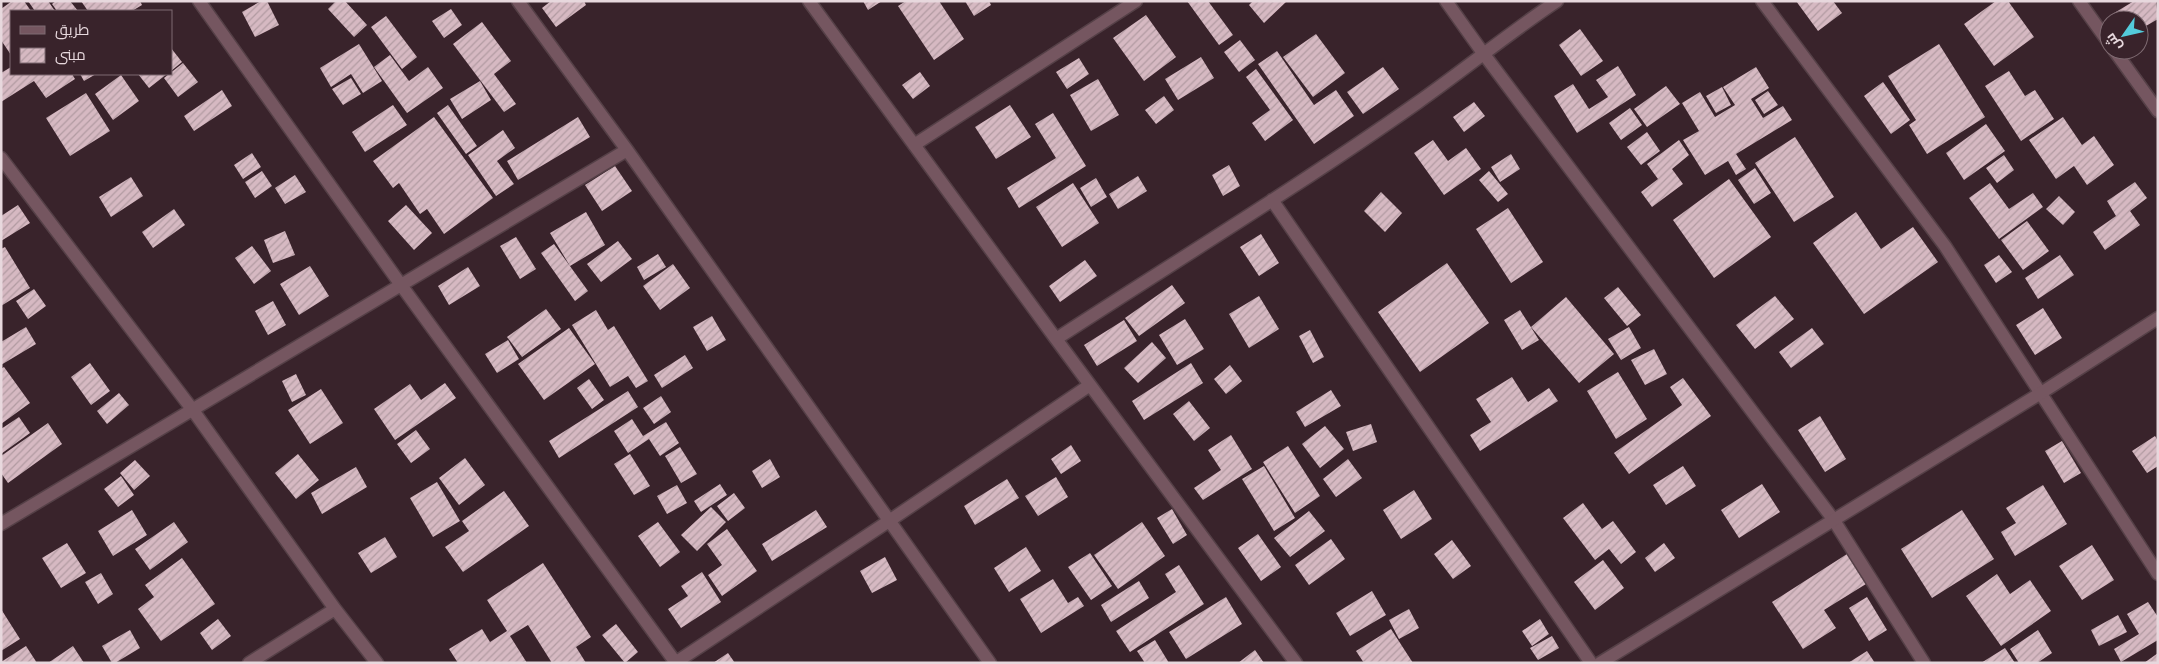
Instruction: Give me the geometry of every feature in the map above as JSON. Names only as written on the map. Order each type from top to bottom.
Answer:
[{"type":"street","points":[[199,1],[676,663],[1090,384]]},
{"type":"street","points":[[518,1],[627,150],[990,663]]},
{"type":"street","points":[[810,1],[1056,339],[1296,663]]},
{"type":"street","points":[[914,145],[1136,1]]},
{"type":"street","points":[[1446,1],[1833,519],[1924,663]]},
{"type":"street","points":[[1056,339],[1272,200],[1417,103],[1483,53],[1558,1]]},
{"type":"street","points":[[1762,1],[1944,246],[2158,574]]},
{"type":"street","points":[[2079,1],[2099,29]]},
{"type":"street","points":[[2121,60],[2158,111]]},
{"type":"street","points":[[1,524],[627,150]]},
{"type":"street","points":[[1,158],[192,409],[377,663]]},
{"type":"street","points":[[1272,200],[1591,663]]},
{"type":"street","points":[[1600,663],[2041,393],[2158,318]]},
{"type":"street","points":[[249,663],[336,609]]},
{"type":"building","points":[[12,1],[24,1],[30,10],[10,10],[10,54],[1,40],[1,9]]},
{"type":"building","points":[[28,1],[48,1],[54,10],[34,10]]},
{"type":"building","points":[[56,1],[70,1],[77,10],[56,10],[52,4]]},
{"type":"building","points":[[81,1],[140,1],[142,5],[134,10],[87,10]]},
{"type":"building","points":[[261,1],[267,1],[279,25],[255,37],[242,12]]},
{"type":"building","points":[[336,1],[345,1],[367,25],[354,37],[328,9]]},
{"type":"building","points":[[551,1],[584,1],[586,5],[556,27],[542,8]]},
{"type":"building","points":[[863,1],[882,1],[868,10]]},
{"type":"building","points":[[906,1],[939,1],[964,39],[934,60],[898,6]]},
{"type":"building","points":[[965,1],[989,1],[991,5],[974,16]]},
{"type":"building","points":[[1187,1],[1208,1],[1233,35],[1219,45]]},
{"type":"building","points":[[1253,1],[1287,1],[1264,23],[1249,5]]},
{"type":"building","points":[[1796,1],[1833,1],[1842,13],[1818,31]]},
{"type":"building","points":[[1996,1],[2008,1],[2034,37],[1994,66],[1964,24]]},
{"type":"building","points":[[2134,1],[2156,1],[2158,19],[2149,24],[2149,10],[2119,10]]},
{"type":"building","points":[[451,9],[462,25],[444,38],[432,21]]},
{"type":"building","points":[[1146,15],[1176,57],[1144,81],[1113,38]]},
{"type":"building","points":[[386,16],[417,57],[402,69],[371,27]]},
{"type":"building","points":[[482,22],[511,61],[494,74],[516,104],[504,112],[453,44]]},
{"type":"building","points":[[1580,29],[1603,61],[1581,76],[1559,45]]},
{"type":"building","points":[[1316,34],[1345,73],[1313,97],[1283,57]]},
{"type":"building","points":[[1240,40],[1255,60],[1239,72],[1224,52]]},
{"type":"building","points":[[359,44],[382,81],[363,93],[351,74],[331,87],[320,68]]},
{"type":"building","points":[[1939,44],[1985,117],[1927,154],[1909,125],[1916,120],[1888,76]]},
{"type":"building","points":[[172,49],[182,62],[172,70]]},
{"type":"building","points":[[1277,51],[1314,105],[1336,90],[1354,116],[1314,144],[1258,64]]},
{"type":"building","points":[[390,55],[409,81],[428,67],[443,88],[407,113],[374,67]]},
{"type":"building","points":[[1201,57],[1214,78],[1178,100],[1165,79]]},
{"type":"building","points":[[1079,58],[1089,74],[1067,89],[1056,72]]},
{"type":"building","points":[[183,63],[198,82],[178,97],[164,78],[172,75],[172,72]]},
{"type":"building","points":[[1618,66],[1636,95],[1577,133],[1554,96],[1573,84],[1589,109],[1608,97],[1596,80]]},
{"type":"building","points":[[1383,67],[1399,89],[1363,114],[1347,92]]},
{"type":"building","points":[[1756,67],[1769,88],[1751,99],[1763,118],[1783,106],[1792,120],[1736,154],[1746,169],[1736,175],[1728,161],[1705,175],[1683,140],[1699,131],[1682,103],[1700,92],[1715,117],[1735,105],[1723,87]]},
{"type":"building","points":[[10,68],[10,75],[73,75],[75,79],[46,98],[34,81],[1,102],[1,73]]},
{"type":"building","points":[[1256,69],[1293,120],[1265,141],[1252,123],[1270,110],[1246,77]]},
{"type":"building","points":[[2009,71],[2025,96],[2035,90],[2054,119],[2021,141],[1985,86]]},
{"type":"building","points":[[920,72],[930,86],[913,99],[902,85]]},
{"type":"building","points":[[81,75],[94,75],[84,81]]},
{"type":"building","points":[[121,75],[139,101],[113,120],[95,94]]},
{"type":"building","points":[[139,75],[166,75],[149,88]]},
{"type":"building","points":[[351,78],[361,94],[343,105],[332,89]]},
{"type":"building","points":[[1098,79],[1119,115],[1091,131],[1070,95]]},
{"type":"building","points":[[480,81],[491,100],[462,119],[450,99]]},
{"type":"building","points":[[1883,82],[1910,120],[1891,134],[1864,96]]},
{"type":"building","points":[[1666,86],[1680,104],[1647,127],[1634,109]]},
{"type":"building","points":[[1722,87],[1731,105],[1716,113],[1706,96]]},
{"type":"building","points":[[222,90],[232,106],[194,131],[184,116]]},
{"type":"building","points":[[1768,91],[1778,105],[1764,114],[1755,100]]},
{"type":"building","points":[[86,93],[110,131],[70,156],[46,118]]},
{"type":"building","points":[[1164,96],[1174,110],[1156,124],[1145,110]]},
{"type":"building","points":[[1474,102],[1485,116],[1464,132],[1453,117]]},
{"type":"building","points":[[393,105],[407,125],[365,152],[352,132]]},
{"type":"building","points":[[448,105],[477,146],[466,154],[437,113]]},
{"type":"building","points":[[1010,105],[1031,137],[996,159],[975,127]]},
{"type":"building","points":[[1630,108],[1642,125],[1621,140],[1609,123]]},
{"type":"building","points":[[1053,113],[1086,166],[1019,208],[1007,188],[1056,158],[1035,124]]},
{"type":"building","points":[[434,117],[493,198],[444,234],[427,209],[420,214],[399,183],[393,188],[373,161]]},
{"type":"building","points":[[578,117],[590,137],[518,180],[507,161]]},
{"type":"building","points":[[2063,117],[2082,145],[2094,136],[2114,165],[2087,185],[2074,166],[2056,179],[2029,140]]},
{"type":"building","points":[[1986,124],[2005,151],[1964,180],[1946,153]]},
{"type":"building","points":[[503,130],[515,148],[497,161],[514,184],[496,196],[468,155]]},
{"type":"building","points":[[1647,132],[1660,151],[1641,165],[1627,147]]},
{"type":"building","points":[[1795,137],[1834,197],[1794,222],[1755,163]]},
{"type":"building","points":[[1433,140],[1448,161],[1466,148],[1481,169],[1444,195],[1414,153]]},
{"type":"building","points":[[1679,140],[1689,155],[1672,169],[1683,184],[1652,207],[1641,192],[1658,179],[1647,164]]},
{"type":"building","points":[[252,153],[261,167],[243,179],[234,165]]},
{"type":"building","points":[[1511,154],[1520,169],[1500,182],[1491,167]]},
{"type":"building","points":[[2004,155],[2014,170],[1997,183],[1986,168]]},
{"type":"building","points":[[1229,165],[1240,186],[1223,196],[1212,175]]},
{"type":"building","points":[[615,166],[632,191],[602,211],[585,185]]},
{"type":"building","points":[[1755,168],[1771,193],[1754,204],[1738,180]]},
{"type":"building","points":[[262,171],[272,186],[255,198],[245,182]]},
{"type":"building","points":[[1489,171],[1508,194],[1498,202],[1479,180]]},
{"type":"building","points":[[295,175],[306,192],[285,204],[275,188]]},
{"type":"building","points":[[1138,176],[1147,191],[1118,209],[1109,194]]},
{"type":"building","points":[[131,177],[143,196],[111,217],[99,197]]},
{"type":"building","points":[[1096,178],[1107,197],[1091,207],[1080,188]]},
{"type":"building","points":[[1729,179],[1771,237],[1714,278],[1673,220]]},
{"type":"building","points":[[2135,182],[2147,198],[2130,211],[2140,225],[2105,250],[2093,232],[2116,216],[2107,201]]},
{"type":"building","points":[[1073,183],[1099,223],[1062,247],[1036,207]]},
{"type":"building","points":[[1990,183],[2009,209],[2033,193],[2043,207],[1999,239],[1969,198]]},
{"type":"building","points":[[1381,192],[1402,213],[1385,232],[1364,211]]},
{"type":"building","points":[[2059,196],[2075,212],[2063,225],[2046,209]]},
{"type":"building","points":[[18,205],[30,223],[1,241],[1,216]]},
{"type":"building","points":[[406,205],[432,233],[414,250],[388,221]]},
{"type":"building","points":[[1508,208],[1543,262],[1511,283],[1476,229]]},
{"type":"building","points":[[174,209],[185,225],[153,248],[142,232]]},
{"type":"building","points":[[586,212],[605,245],[570,266],[550,233]]},
{"type":"building","points":[[1856,212],[1881,249],[1913,227],[1938,262],[1864,314],[1813,243]]},
{"type":"building","points":[[2027,221],[2049,251],[2023,270],[2001,240]]},
{"type":"building","points":[[285,231],[295,255],[273,263],[264,240]]},
{"type":"building","points":[[1261,234],[1279,263],[1259,276],[1240,247]]},
{"type":"building","points":[[516,237],[536,269],[520,279],[500,246]]},
{"type":"building","points":[[618,241],[632,259],[601,282],[587,264]]},
{"type":"building","points":[[554,244],[588,291],[575,301],[541,253]]},
{"type":"building","points":[[252,246],[271,271],[254,284],[235,258]]},
{"type":"building","points":[[5,247],[30,288],[1,306],[1,249]]},
{"type":"building","points":[[658,254],[666,267],[644,280],[637,267]]},
{"type":"building","points":[[1999,255],[2012,272],[1996,283],[1984,265]]},
{"type":"building","points":[[2060,255],[2074,275],[2038,299],[2025,278]]},
{"type":"building","points":[[1085,260],[1097,276],[1060,302],[1049,286]]},
{"type":"building","points":[[1447,263],[1489,323],[1420,372],[1378,312]]},
{"type":"building","points":[[673,264],[690,288],[660,310],[643,286]]},
{"type":"building","points":[[310,266],[329,296],[299,315],[280,284]]},
{"type":"building","points":[[468,267],[480,286],[449,305],[438,286]]},
{"type":"building","points":[[1172,285],[1185,303],[1139,336],[1125,318]]},
{"type":"building","points":[[1618,287],[1641,315],[1627,326],[1604,298]]},
{"type":"building","points":[[34,289],[46,306],[28,319],[16,301]]},
{"type":"building","points":[[1259,296],[1279,329],[1249,348],[1229,314]]},
{"type":"building","points":[[1775,296],[1794,319],[1755,349],[1736,325]]},
{"type":"building","points":[[1566,297],[1614,354],[1579,383],[1531,327]]},
{"type":"building","points":[[273,301],[286,325],[268,335],[255,311]]},
{"type":"building","points":[[2043,308],[2062,338],[2035,355],[2016,325]]},
{"type":"building","points":[[546,309],[561,329],[522,357],[507,337]]},
{"type":"building","points":[[596,310],[608,330],[614,326],[648,381],[636,388],[628,376],[610,387],[572,325]]},
{"type":"building","points":[[1520,310],[1539,340],[1522,350],[1504,320]]},
{"type":"building","points":[[712,316],[726,340],[707,351],[693,327]]},
{"type":"building","points":[[1185,319],[1204,349],[1177,365],[1159,335]]},
{"type":"building","points":[[1124,320],[1137,341],[1097,366],[1084,345]]},
{"type":"building","points":[[26,327],[36,344],[1,365],[1,342]]},
{"type":"building","points":[[1629,327],[1641,348],[1621,360],[1608,339]]},
{"type":"building","points":[[569,328],[595,364],[544,400],[518,364]]},
{"type":"building","points":[[1812,328],[1824,344],[1791,368],[1779,352]]},
{"type":"building","points":[[1310,330],[1324,357],[1313,363],[1299,336]]},
{"type":"building","points":[[508,340],[519,359],[497,373],[485,354]]},
{"type":"building","points":[[1152,342],[1166,358],[1138,383],[1124,368]]},
{"type":"building","points":[[1654,349],[1667,374],[1645,385],[1631,360]]},
{"type":"building","points":[[685,355],[693,368],[662,388],[654,375]]},
{"type":"building","points":[[90,363],[110,391],[91,405],[71,377]]},
{"type":"building","points":[[1191,363],[1203,383],[1144,420],[1132,401]]},
{"type":"building","points":[[1230,365],[1242,381],[1226,394],[1214,379]]},
{"type":"building","points":[[4,367],[30,403],[1,424],[1,369]]},
{"type":"building","points":[[1618,372],[1647,419],[1616,439],[1587,391]]},
{"type":"building","points":[[296,374],[306,395],[292,402],[282,381]]},
{"type":"building","points":[[1512,377],[1528,402],[1549,388],[1558,401],[1480,451],[1470,435],[1491,422],[1476,399]]},
{"type":"building","points":[[1683,378],[1711,416],[1629,474],[1614,453],[1682,405],[1670,387]]},
{"type":"building","points":[[589,379],[604,400],[592,409],[577,388]]},
{"type":"building","points":[[445,383],[456,398],[395,440],[374,409],[410,384],[421,400]]},
{"type":"building","points":[[321,389],[343,423],[310,444],[288,410]]},
{"type":"building","points":[[1331,390],[1341,406],[1305,427],[1296,412]]},
{"type":"building","points":[[628,391],[638,407],[559,458],[549,441]]},
{"type":"building","points":[[119,393],[129,405],[107,424],[97,411]]},
{"type":"building","points":[[661,396],[671,412],[654,424],[643,408]]},
{"type":"building","points":[[1189,401],[1210,428],[1194,441],[1173,414]]},
{"type":"building","points":[[1820,416],[1846,459],[1825,472],[1798,430]]},
{"type":"building","points":[[19,417],[30,433],[1,454],[1,429]]},
{"type":"building","points":[[632,419],[643,436],[666,422],[679,443],[660,456],[649,439],[628,453],[614,431]]},
{"type":"building","points":[[48,423],[62,444],[8,483],[1,473],[1,456]]},
{"type":"building","points":[[1371,424],[1377,442],[1353,451],[1346,432]]},
{"type":"building","points":[[1325,426],[1344,449],[1320,468],[1302,444]]},
{"type":"building","points":[[416,430],[430,449],[411,463],[397,444]]},
{"type":"building","points":[[1231,435],[1252,469],[1203,500],[1194,488],[1221,470],[1208,450]]},
{"type":"building","points":[[2155,436],[2158,441],[2158,466],[2147,473],[2132,451]]},
{"type":"building","points":[[2062,441],[2081,473],[2064,483],[2045,451]]},
{"type":"building","points":[[1071,445],[1081,461],[1061,474],[1051,459]]},
{"type":"building","points":[[1288,446],[1320,496],[1295,513],[1263,462]]},
{"type":"building","points":[[680,447],[697,474],[681,483],[665,456]]},
{"type":"building","points":[[298,454],[319,480],[296,499],[275,473]]},
{"type":"building","points":[[630,454],[650,486],[634,495],[614,464]]},
{"type":"building","points":[[465,458],[485,485],[459,505],[439,478]]},
{"type":"building","points":[[770,459],[780,477],[762,488],[752,471]]},
{"type":"building","points":[[1348,459],[1362,478],[1336,497],[1323,479]]},
{"type":"building","points":[[135,460],[150,476],[134,490],[120,473]]},
{"type":"building","points":[[1264,466],[1295,518],[1274,531],[1242,479]]},
{"type":"building","points":[[1683,466],[1696,486],[1666,505],[1653,485]]},
{"type":"building","points":[[356,467],[367,487],[322,514],[311,493]]},
{"type":"building","points":[[121,476],[134,495],[118,507],[104,489]]},
{"type":"building","points":[[1056,477],[1068,497],[1038,516],[1025,496]]},
{"type":"building","points":[[1007,479],[1019,498],[975,525],[964,506]]},
{"type":"building","points":[[437,482],[460,521],[433,537],[410,498]]},
{"type":"building","points":[[720,484],[727,495],[701,512],[694,501]]},
{"type":"building","points":[[1762,484],[1780,512],[1739,538],[1721,510]]},
{"type":"building","points":[[677,485],[687,503],[667,514],[657,496]]},
{"type":"building","points":[[2043,485],[2067,524],[2015,556],[2001,532],[2016,523],[2006,508]]},
{"type":"building","points":[[1414,490],[1432,519],[1401,539],[1383,510]]},
{"type":"building","points":[[504,491],[529,526],[463,572],[445,547],[469,531],[462,521]]},
{"type":"building","points":[[734,493],[745,508],[728,521],[717,506]]},
{"type":"building","points":[[1583,503],[1602,529],[1613,521],[1636,552],[1621,564],[1609,549],[1595,560],[1563,518]]},
{"type":"building","points":[[711,507],[726,522],[697,551],[681,535]]},
{"type":"building","points":[[1172,509],[1187,535],[1173,544],[1157,518]]},
{"type":"building","points":[[132,510],[147,535],[113,556],[98,531]]},
{"type":"building","points":[[816,510],[827,527],[772,561],[762,544]]},
{"type":"building","points":[[1962,510],[1994,559],[1932,598],[1901,549]]},
{"type":"building","points":[[1309,511],[1325,531],[1290,557],[1274,538]]},
{"type":"building","points":[[174,522],[188,542],[150,570],[135,549]]},
{"type":"building","points":[[658,522],[680,552],[660,567],[638,536]]},
{"type":"building","points":[[1142,522],[1165,556],[1118,589],[1094,555]]},
{"type":"building","points":[[727,529],[757,571],[722,596],[708,575],[722,565],[707,544]]},
{"type":"building","points":[[1258,534],[1281,567],[1261,581],[1238,548]]},
{"type":"building","points":[[385,537],[397,557],[371,573],[358,553]]},
{"type":"building","points":[[1331,539],[1345,559],[1309,585],[1295,565]]},
{"type":"building","points":[[1452,540],[1471,566],[1453,579],[1434,554]]},
{"type":"building","points":[[67,543],[86,573],[61,588],[42,558]]},
{"type":"building","points":[[1664,543],[1675,558],[1655,572],[1645,558]]},
{"type":"building","points":[[2092,545],[2114,580],[2082,600],[2059,566]]},
{"type":"building","points":[[1026,547],[1041,571],[1009,592],[994,568]]},
{"type":"building","points":[[1090,553],[1112,586],[1091,600],[1068,567]]},
{"type":"building","points":[[1847,554],[1866,584],[1824,610],[1836,628],[1803,649],[1772,602]]},
{"type":"building","points":[[885,557],[897,580],[872,593],[860,571]]},
{"type":"building","points":[[182,558],[215,604],[161,641],[138,609],[154,597],[145,585]]},
{"type":"building","points":[[1603,560],[1624,588],[1595,610],[1574,582]]},
{"type":"building","points":[[543,563],[591,637],[576,647],[586,663],[552,663],[528,625],[510,636],[527,663],[458,663],[449,649],[482,629],[490,642],[507,631],[487,600]]},
{"type":"building","points":[[1179,565],[1204,604],[1130,652],[1116,631],[1176,592],[1165,574]]},
{"type":"building","points":[[702,572],[721,602],[681,628],[668,609],[688,596],[681,586]]},
{"type":"building","points":[[101,573],[113,594],[98,604],[85,582]]},
{"type":"building","points":[[1997,574],[2010,594],[2030,580],[2051,611],[2001,646],[1966,596]]},
{"type":"building","points":[[1053,579],[1068,603],[1078,597],[1084,606],[1041,633],[1020,599]]},
{"type":"building","points":[[1139,581],[1149,598],[1111,622],[1101,605]]},
{"type":"building","points":[[1372,591],[1386,615],[1350,636],[1336,613]]},
{"type":"building","points":[[1226,597],[1242,624],[1186,659],[1169,632]]},
{"type":"building","points":[[1867,597],[1887,630],[1869,641],[1849,608]]},
{"type":"building","points":[[2148,602],[2158,617],[2158,640],[2121,662],[2114,649],[2139,634],[2127,614]]},
{"type":"building","points":[[1,609],[20,639],[1,651]]},
{"type":"building","points":[[1409,609],[1419,628],[1399,639],[1389,620]]},
{"type":"building","points":[[2118,615],[2127,632],[2099,646],[2091,630]]},
{"type":"building","points":[[218,619],[231,636],[212,650],[200,633]]},
{"type":"building","points":[[1540,619],[1549,634],[1532,646],[1522,631]]},
{"type":"building","points":[[616,624],[638,652],[625,663],[602,635]]},
{"type":"building","points":[[1391,629],[1413,663],[1364,663],[1356,651]]},
{"type":"building","points":[[130,630],[140,648],[112,663],[102,646]]},
{"type":"building","points":[[2038,630],[2052,653],[2037,663],[2019,663],[2010,649]]},
{"type":"building","points":[[1552,636],[1559,648],[1538,660],[1530,648]]},
{"type":"building","points":[[1155,640],[1169,663],[1145,663],[1137,651]]},
{"type":"building","points":[[26,646],[37,663],[1,663],[1,662]]},
{"type":"building","points":[[73,646],[84,663],[48,663]]},
{"type":"building","points":[[2005,648],[2015,663],[1981,663]]},
{"type":"building","points":[[1255,650],[1264,663],[1238,663]]},
{"type":"building","points":[[1867,651],[1875,663],[1848,663]]},
{"type":"building","points":[[728,653],[735,663],[713,663]]},
{"type":"building","points":[[2158,653],[2158,663],[2144,663]]}]
